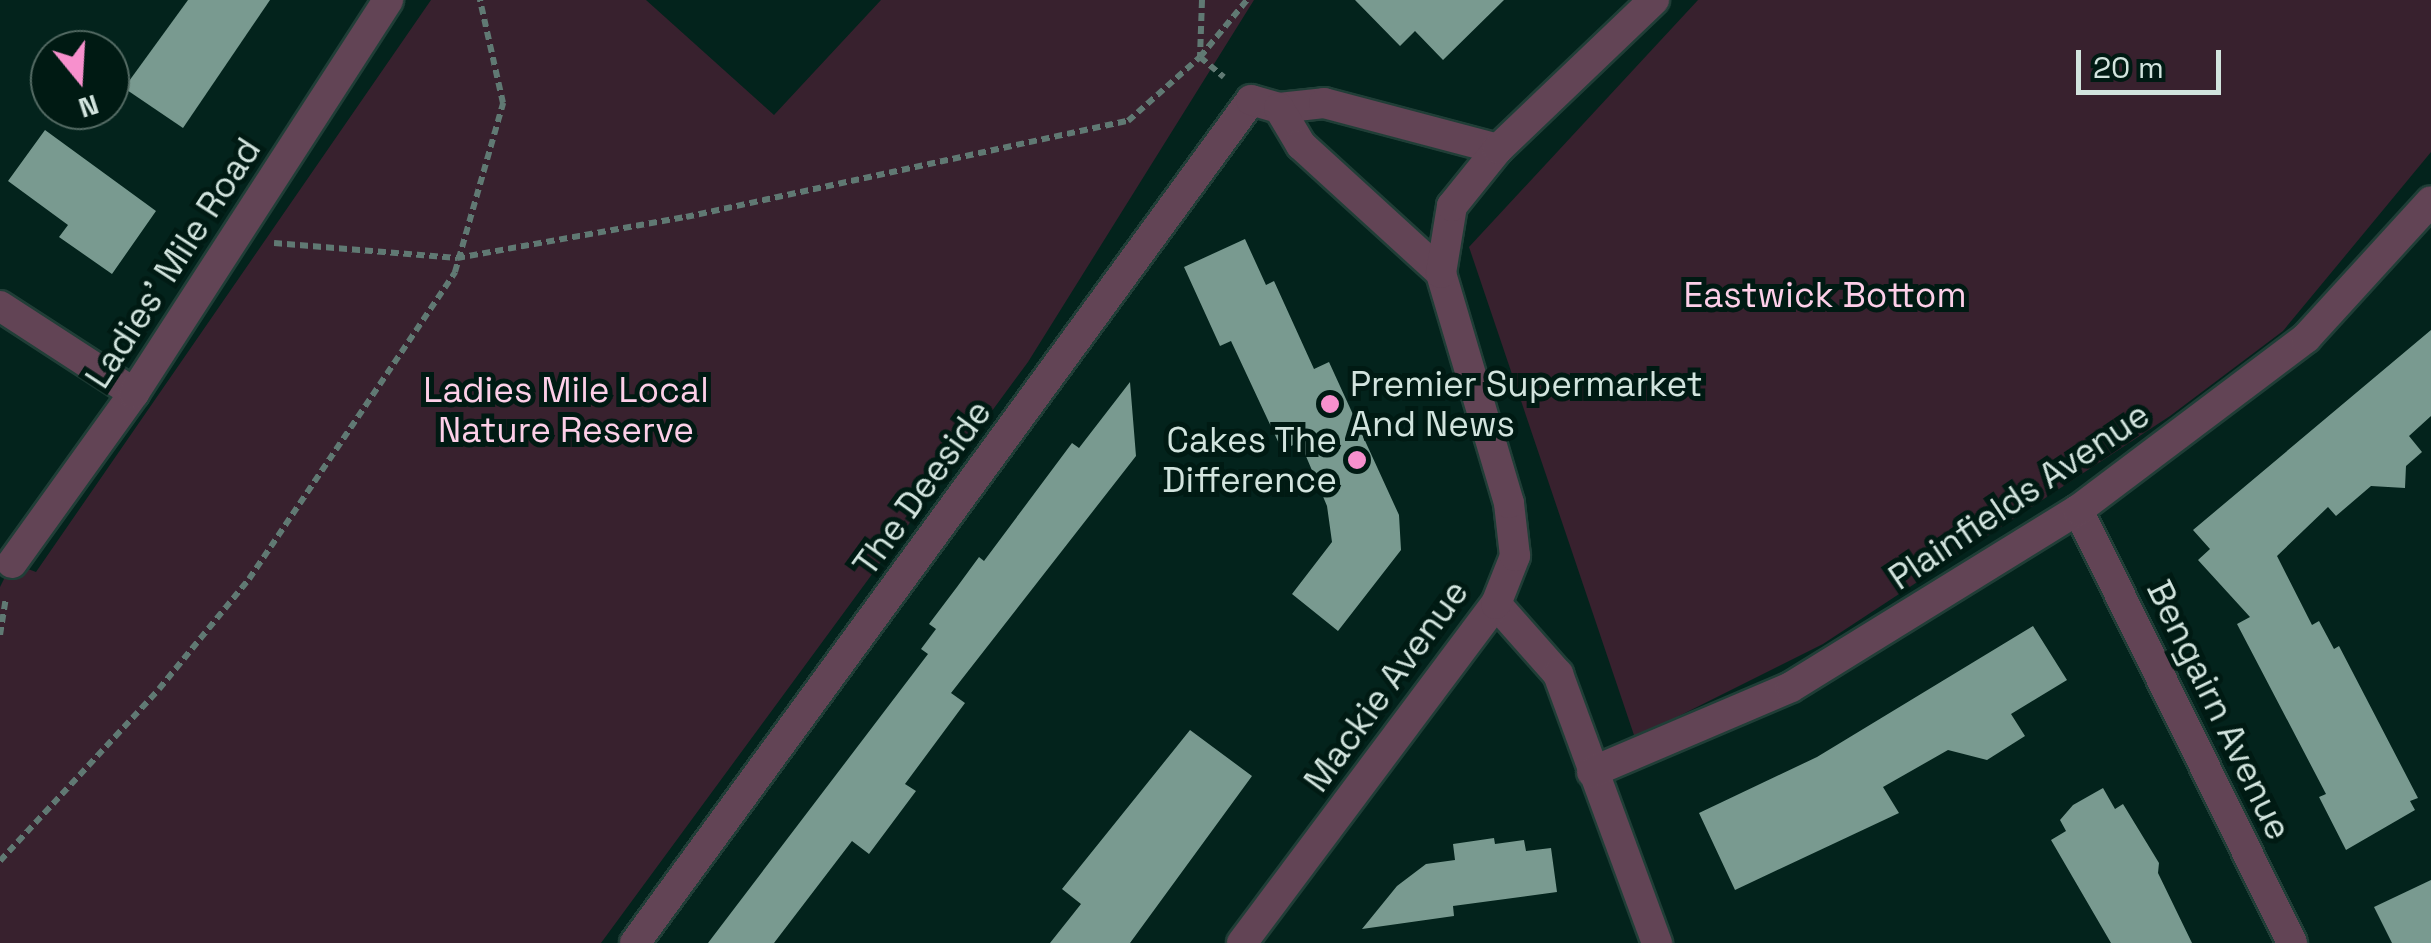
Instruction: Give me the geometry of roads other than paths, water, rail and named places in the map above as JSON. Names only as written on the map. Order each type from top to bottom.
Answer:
[{"type":"street","name":"Ladies' Mile Road","points":[[12,562],[134,392],[388,0]]},
{"type":"street","name":"Mackie Avenue","points":[[1242,943],[1496,604],[1515,556],[1509,503],[1441,273],[1452,206],[1498,149],[1654,0]]},
{"type":"street","name":"The Deeside","points":[[635,943],[1251,100],[1280,108],[1324,103],[1498,149]]},
{"type":"street","points":[[1280,108],[1302,144],[1441,273]]},
{"type":"street","name":"Plainfields Avenue","points":[[1592,772],[1791,687],[2078,510],[2306,338],[2431,201]]},
{"type":"street","points":[[0,306],[134,392]]},
{"type":"street","name":"Bengairn Avenue","points":[[2078,510],[2292,943]]},
{"type":"street","points":[[1496,604],[1558,674],[1657,943]]},
{"type":"place","name":"Premier Supermarket And News","points":[[1330,404]]},
{"type":"place","name":"Cakes The Difference","points":[[1357,460]]},
{"type":"park label","name":"Eastwick Bottom","points":[[1825,295]]},
{"type":"park label","name":"Ladies Mile Local Nature Reserve","points":[[566,410]]}]
